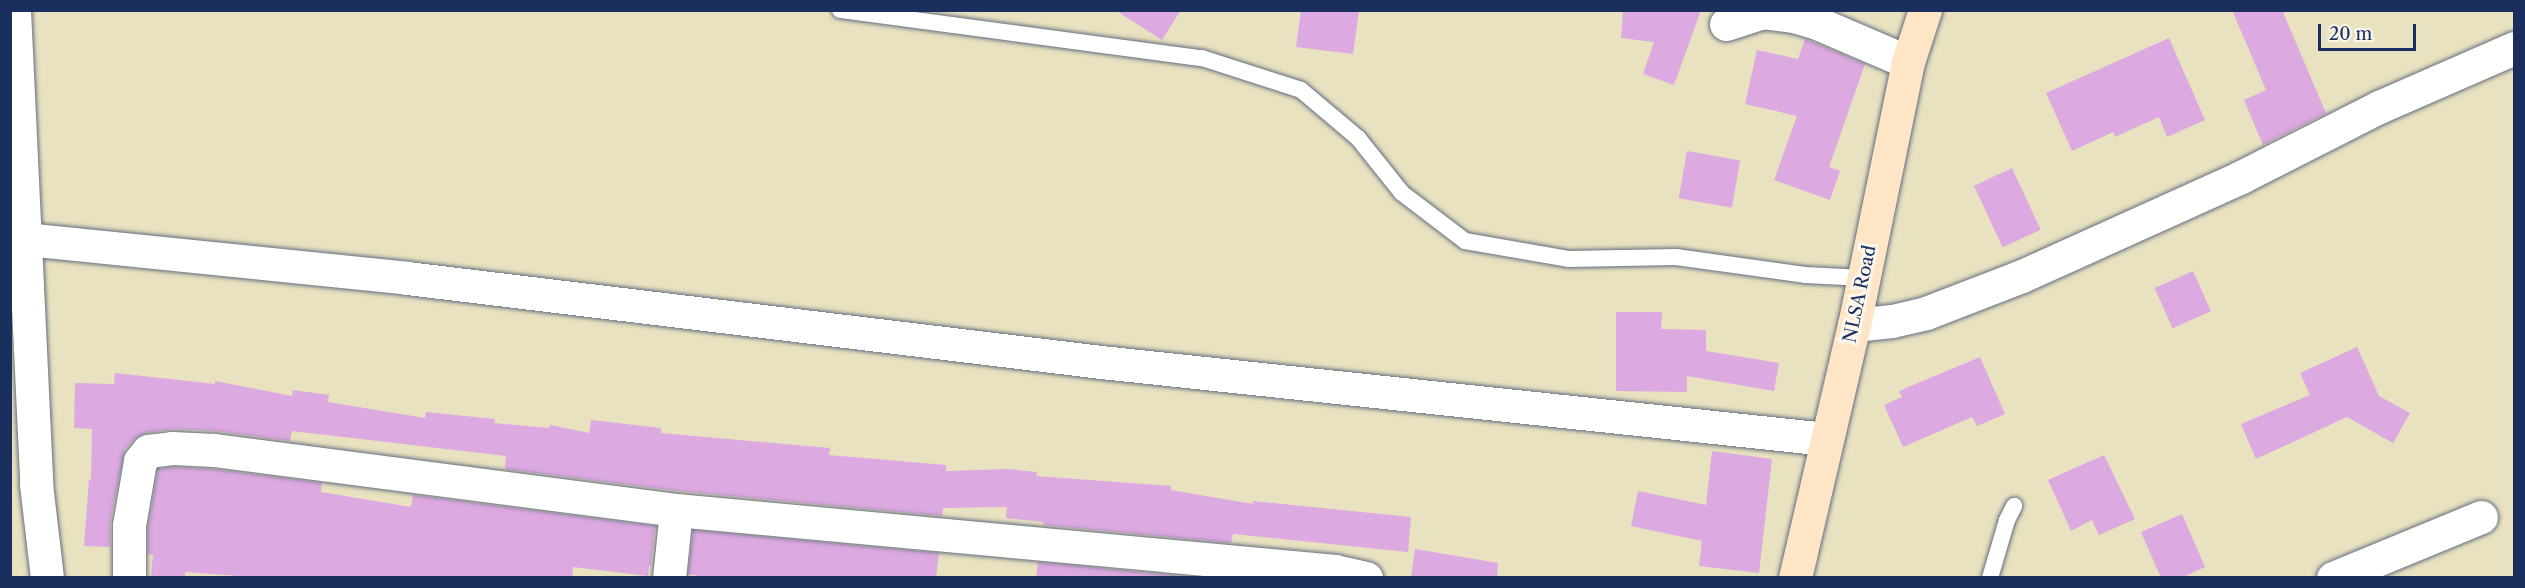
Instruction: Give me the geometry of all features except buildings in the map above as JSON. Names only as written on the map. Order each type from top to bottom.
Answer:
[{"type":"main road","name":"NLSA Road","points":[[1795,578],[1854,325],[1908,62],[1925,10]]},
{"type":"street","points":[[14,10],[36,484],[47,578]]},
{"type":"street","points":[[1726,24],[1762,12],[1793,16],[1817,23],[1908,62]]},
{"type":"street","points":[[1854,325],[1892,321],[1926,313],[2022,276],[2241,177],[2379,107],[2514,48]]},
{"type":"street","points":[[26,239],[419,279],[1113,364],[1826,439]]},
{"type":"street","points":[[129,578],[129,525],[140,461],[148,451],[158,448],[214,450],[676,510],[1335,571],[1366,578]]},
{"type":"street","points":[[669,578],[676,510]]},
{"type":"street","points":[[2333,578],[2481,517]]},
{"type":"lane","points":[[840,10],[1202,58],[1301,90],[1358,138],[1402,193],[1465,241],[1569,259],[1676,257],[1805,275],[1864,278]]},
{"type":"lane","points":[[1990,578],[2007,520],[2014,506]]}]
